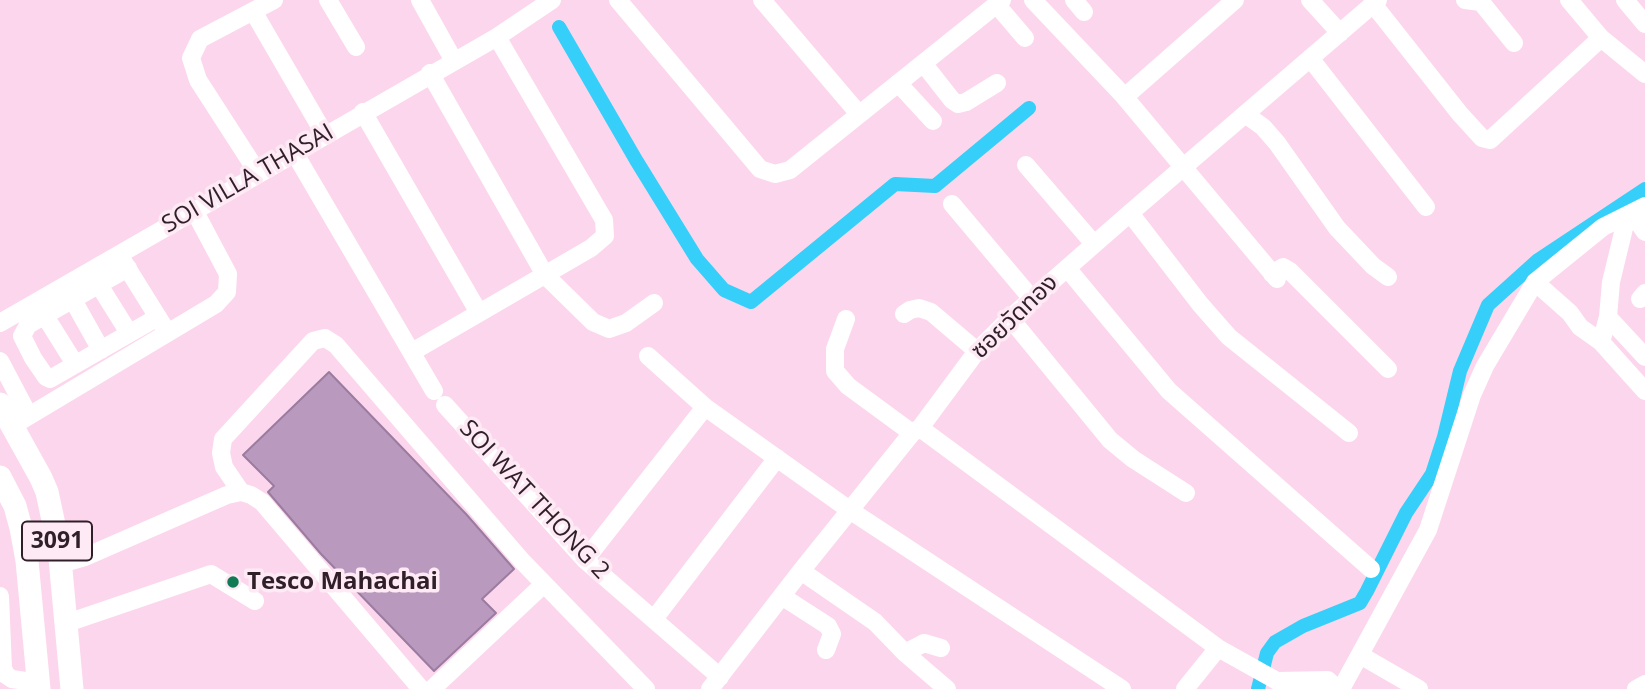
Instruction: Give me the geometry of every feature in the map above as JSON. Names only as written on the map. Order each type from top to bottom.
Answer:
[{"type":"main road","name":"3091","points":[[0,404],[21,421],[47,492],[60,564],[72,689]]},
{"type":"main road","name":"3091","points":[[0,477],[15,506],[21,528],[39,686]]},
{"type":"street","points":[[258,173],[198,79],[191,58],[200,39],[274,0]]},
{"type":"street","points":[[328,0],[356,47]]},
{"type":"street","points":[[420,0],[454,61]]},
{"type":"street","name":"SOI VILLA THASAI","points":[[0,323],[123,261],[194,210],[430,73],[498,37],[552,0]]},
{"type":"street","points":[[618,0],[760,169],[775,174],[790,170],[999,2],[1025,38]]},
{"type":"street","points":[[762,0],[859,114]]},
{"type":"street","points":[[1033,0],[1122,94],[1274,277],[1283,267],[1290,271],[1388,369]]},
{"type":"street","points":[[1122,94],[1128,94],[1235,0]]},
{"type":"street","points":[[1310,0],[1339,33]]},
{"type":"street","points":[[1465,0],[1481,2],[1514,43]]},
{"type":"street","points":[[1569,0],[1601,38],[1645,74]]},
{"type":"street","points":[[1625,0],[1645,24]]},
{"type":"street","points":[[1375,2],[1460,114],[1482,138],[1490,141],[1601,38]]},
{"type":"street","name":"ซอยวัดทอง","points":[[715,683],[977,351],[1094,244],[1375,2]]},
{"type":"street","points":[[253,11],[325,135]]},
{"type":"street","points":[[411,352],[591,248],[606,236],[604,220],[498,37]]},
{"type":"street","points":[[1310,58],[1426,207]]},
{"type":"street","points":[[923,63],[958,104],[997,83]]},
{"type":"street","points":[[430,73],[545,275],[593,322],[609,330],[626,323],[654,303]]},
{"type":"street","points":[[898,83],[933,121]]},
{"type":"street","points":[[363,113],[479,313]]},
{"type":"street","points":[[1245,114],[1264,127],[1277,143],[1337,228],[1373,266],[1388,277]]},
{"type":"street","name":"SOI WAT THONG 2","points":[[294,152],[440,398],[585,559],[654,619],[715,683]]},
{"type":"street","points":[[1026,165],[1094,244]]},
{"type":"street","points":[[952,204],[1032,299]]},
{"type":"street","points":[[33,358],[3,368],[21,421],[216,304],[227,292],[228,274],[194,210]]},
{"type":"street","points":[[1635,212],[1645,232]]},
{"type":"street","points":[[846,319],[835,349],[835,372],[848,386],[916,430],[1218,648],[1269,678],[1284,681],[1328,680],[1339,689],[1428,530],[1472,395],[1485,366],[1535,282],[1604,227],[1635,212]]},
{"type":"street","points":[[1601,342],[1608,317],[1611,282],[1635,212]]},
{"type":"street","points":[[1130,213],[1229,337],[1349,433]]},
{"type":"street","points":[[158,317],[50,379],[33,358],[22,336],[28,325],[99,285],[123,261],[158,317],[168,333]]},
{"type":"street","points":[[1067,268],[1168,391],[1371,569]]},
{"type":"street","points":[[1535,282],[1570,313],[1580,327],[1601,342],[1641,381]]},
{"type":"street","points":[[99,285],[129,333]]},
{"type":"street","points":[[73,300],[101,350]]},
{"type":"street","points":[[904,314],[919,308],[931,312],[977,351]]},
{"type":"street","points":[[45,316],[75,365]]},
{"type":"street","points":[[1608,317],[1645,356]]},
{"type":"street","points":[[1010,318],[1110,440],[1133,459],[1186,494]]},
{"type":"street","points":[[421,689],[262,502],[241,492],[224,467],[221,453],[223,439],[313,341],[325,338],[336,345],[544,584],[646,689]]},
{"type":"street","points":[[648,356],[705,407],[851,512],[1122,689]]},
{"type":"street","points":[[585,559],[705,407]]},
{"type":"street","points":[[654,619],[777,458]]},
{"type":"street","points":[[60,564],[85,557],[228,495],[241,492]]},
{"type":"street","points":[[802,571],[874,622],[947,689]]},
{"type":"street","points":[[67,622],[211,574],[255,601]]},
{"type":"street","points":[[432,689],[544,584]]},
{"type":"street","points":[[0,596],[3,668],[6,675],[39,686]]},
{"type":"street","points":[[783,597],[828,626],[832,634],[826,650]]},
{"type":"street","points":[[905,653],[924,643],[941,648]]},
{"type":"street","points":[[1185,689],[1218,648]]},
{"type":"street","points":[[1360,655],[1419,689]]},
{"type":"street","points":[[1636,689],[1645,684]]},
{"type":"building","points":[[329,372],[466,514],[514,569],[482,599],[496,613],[434,671],[321,554],[268,492],[274,486],[243,455]]},
{"type":"waterway","points":[[559,27],[697,259],[724,290],[751,302],[895,184],[935,186],[1029,108]]},
{"type":"waterway","points":[[1258,689],[1267,653],[1275,642],[1303,626],[1360,603],[1406,513],[1432,474],[1460,371],[1488,305],[1538,260],[1645,189]]},
{"type":"place","name":"Tesco Mahachai","points":[[233,582]]}]
